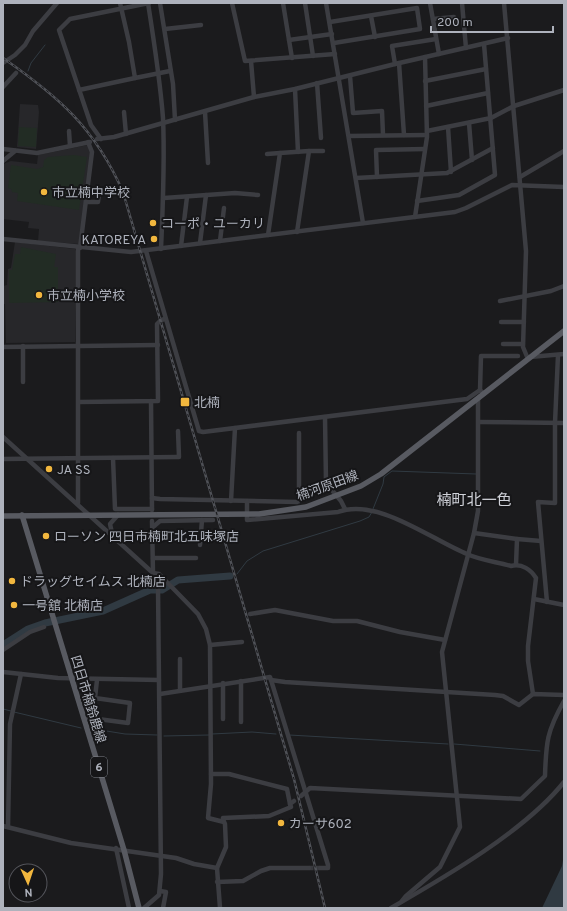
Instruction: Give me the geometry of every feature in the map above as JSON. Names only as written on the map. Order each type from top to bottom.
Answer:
[{"type":"main road","name":"楠河原田線","points":[[22,515],[92,516],[259,514],[306,507],[361,486],[381,474],[478,398],[482,392],[564,331]]},
{"type":"main road","points":[[3,516],[22,515]]},
{"type":"main road","name":"四日市楠鈴鹿線","points":[[22,515],[124,850],[138,908]]},
{"type":"street","points":[[3,63],[15,55],[25,45],[33,31],[57,3]]},
{"type":"street","points":[[120,3],[135,78]]},
{"type":"street","points":[[161,249],[164,198],[163,122],[148,3],[70,19],[59,30],[91,125],[99,139],[126,134],[163,122],[175,118],[205,112],[254,97],[295,89],[397,63],[508,38]]},
{"type":"street","points":[[160,3],[165,29],[175,118]]},
{"type":"street","points":[[232,3],[245,61],[335,54]]},
{"type":"street","points":[[283,3],[292,58]]},
{"type":"street","points":[[305,3],[313,56]]},
{"type":"street","points":[[326,3],[334,43],[363,223]]},
{"type":"street","points":[[430,3],[439,54]]},
{"type":"street","points":[[462,3],[466,48]]},
{"type":"street","points":[[504,3],[526,251],[524,354],[529,358],[564,354]]},
{"type":"street","points":[[330,22],[417,8],[420,29],[334,43]]},
{"type":"street","points":[[371,16],[375,37]]},
{"type":"street","points":[[433,19],[454,17],[455,22]]},
{"type":"street","points":[[165,29],[201,25]]},
{"type":"street","points":[[289,40],[332,34]]},
{"type":"street","points":[[404,135],[397,63],[392,46],[436,39]]},
{"type":"street","points":[[417,201],[459,195],[495,175],[484,44]]},
{"type":"street","points":[[415,217],[427,133],[424,57]]},
{"type":"street","points":[[251,61],[254,97]]},
{"type":"street","points":[[425,81],[486,69]]},
{"type":"street","points":[[79,90],[170,71]]},
{"type":"street","points":[[3,87],[16,73]]},
{"type":"street","points":[[350,76],[353,113],[382,111],[383,136]]},
{"type":"street","points":[[317,83],[321,138]]},
{"type":"street","points":[[295,89],[298,152]]},
{"type":"street","points":[[349,136],[383,136],[427,133],[491,118],[514,106],[564,90]]},
{"type":"street","points":[[426,106],[488,93]]},
{"type":"street","points":[[124,112],[126,134]]},
{"type":"street","points":[[205,112],[208,163]]},
{"type":"street","points":[[469,122],[472,160]]},
{"type":"street","points":[[448,127],[451,172]]},
{"type":"street","points":[[69,132],[70,146]]},
{"type":"street","points":[[3,149],[37,153],[89,142],[92,152],[79,248],[77,346],[79,402],[78,503]]},
{"type":"street","points":[[356,178],[451,172],[493,148]]},
{"type":"street","points":[[377,177],[376,150],[425,149]]},
{"type":"street","points":[[3,161],[14,151]]},
{"type":"street","points":[[297,232],[309,151]]},
{"type":"street","points":[[267,154],[323,151]]},
{"type":"street","points":[[520,177],[564,151]]},
{"type":"street","points":[[268,235],[280,153]]},
{"type":"street","points":[[3,239],[125,253],[459,211],[512,185],[564,187]]},
{"type":"street","points":[[86,202],[98,202],[99,193]]},
{"type":"street","points":[[164,198],[235,193],[258,195]]},
{"type":"street","points":[[200,243],[206,195]]},
{"type":"street","points":[[181,246],[187,197]]},
{"type":"street","points":[[220,241],[224,208]]},
{"type":"street","points":[[146,251],[199,431],[203,432],[467,400],[482,392],[481,356],[518,356]]},
{"type":"street","points":[[500,301],[550,291],[564,286]]},
{"type":"street","points":[[79,402],[158,402],[157,324],[161,320],[165,319]]},
{"type":"street","points":[[501,322],[524,322]]},
{"type":"street","points":[[503,344],[523,344]]},
{"type":"street","points":[[3,347],[158,345]]},
{"type":"street","points":[[23,346],[23,382]]},
{"type":"street","points":[[547,602],[538,502],[555,503],[555,423],[558,355]]},
{"type":"street","points":[[402,901],[406,896],[433,875],[443,863],[460,827],[442,652],[474,534],[478,511],[478,398]]},
{"type":"street","points":[[114,458],[115,509],[152,509],[151,401]]},
{"type":"street","points":[[325,417],[326,483],[337,496],[345,509]]},
{"type":"street","points":[[479,422],[564,423]]},
{"type":"street","points":[[231,501],[235,428]]},
{"type":"street","points":[[3,459],[179,457],[178,431]]},
{"type":"street","points":[[299,433],[299,501]]},
{"type":"street","points":[[3,437],[78,503],[153,573],[158,574],[201,618],[210,645],[212,685],[210,735],[211,774],[208,818],[224,822]]},
{"type":"street","points":[[152,498],[231,501],[299,501],[326,483]]},
{"type":"street","points":[[247,501],[247,520],[338,512],[345,509],[372,512],[414,526],[468,555],[511,566],[516,564],[532,570],[536,578],[528,646],[528,661],[533,694]]},
{"type":"street","points":[[112,534],[110,524],[118,515]]},
{"type":"street","points":[[200,545],[202,520]]},
{"type":"street","points":[[153,527],[160,521],[213,520]]},
{"type":"street","points":[[144,908],[157,898],[160,891],[162,856],[158,590],[153,573],[152,521]]},
{"type":"street","points":[[474,534],[541,541]]},
{"type":"street","points":[[516,564],[517,539]]},
{"type":"street","points":[[153,558],[196,558]]},
{"type":"street","points":[[536,578],[545,577]]},
{"type":"street","points":[[534,599],[564,605]]},
{"type":"street","points":[[250,614],[276,610],[333,620],[357,621],[427,638],[446,640]]},
{"type":"street","points":[[3,650],[30,632],[44,627]]},
{"type":"street","points":[[210,645],[242,642]]},
{"type":"street","points":[[180,659],[180,690]]},
{"type":"street","points":[[3,672],[72,679],[160,680]]},
{"type":"street","points":[[21,674],[10,724],[5,827],[71,843],[116,848],[217,868]]},
{"type":"street","points":[[160,694],[223,683],[270,677],[271,680],[504,696],[519,705],[533,694],[564,695]]},
{"type":"street","points":[[84,717],[128,723],[130,703],[95,698],[97,680]]},
{"type":"street","points":[[271,680],[303,794],[328,865],[328,868],[320,868]]},
{"type":"street","points":[[241,681],[242,722]]},
{"type":"street","points":[[223,683],[223,719]]},
{"type":"street","points":[[303,794],[310,788],[521,799],[528,794],[544,776],[549,729],[564,701]]},
{"type":"street","points":[[211,774],[229,774],[287,789],[292,802],[291,807],[269,816],[223,818],[225,824],[226,847],[217,868],[220,908]]},
{"type":"street","points":[[391,908],[467,861],[512,830],[542,806],[564,782]]},
{"type":"street","points":[[116,848],[129,908]]},
{"type":"street","points":[[218,882],[243,881],[261,871],[270,868],[309,868]]},
{"type":"street","points":[[160,891],[166,892],[163,908]]},
{"type":"shaded area","name":"市立楠中学校","points":[[20,104],[38,105],[39,112],[36,149],[17,147]]},
{"type":"shaded area","points":[[19,127],[37,128],[36,147],[18,146]]},
{"type":"shaded area","name":"市立楠中学校","points":[[88,145],[91,153],[79,244],[38,241],[39,229],[28,228],[29,222],[3,219],[3,164],[11,161],[37,164],[38,155]]},
{"type":"shaded area","points":[[74,155],[87,157],[79,210],[17,201],[18,193],[12,192],[11,189],[8,188],[11,165],[37,169],[43,167],[44,160],[48,157]]},
{"type":"shaded area","name":"市立楠小学校","points":[[15,242],[75,249],[77,253],[75,342],[6,343],[3,286],[7,285],[8,269],[11,268]]},
{"type":"shaded area","points":[[21,247],[56,254],[54,267],[58,267],[58,302],[9,303],[9,270],[12,270],[15,254],[20,254]]},
{"type":"shaded area","points":[[564,854],[564,908],[542,908],[562,866]]},
{"type":"waterway","points":[[28,71],[31,63],[45,45]]},
{"type":"waterway","points":[[373,509],[383,484],[384,477],[392,471],[476,474]]},
{"type":"waterway","points":[[237,574],[247,561],[263,551],[360,521],[369,517],[372,512]]},
{"type":"waterway","points":[[3,645],[28,629],[45,623],[103,611],[150,590],[162,590],[178,580],[230,576]]},
{"type":"waterway","points":[[3,709],[11,711]]},
{"type":"waterway","points":[[14,712],[81,728]]},
{"type":"waterway","points":[[94,729],[125,734],[157,735]]},
{"type":"waterway","points":[[212,734],[252,732],[276,734]]},
{"type":"waterway","points":[[164,736],[209,735]]},
{"type":"waterway","points":[[289,735],[448,744]]},
{"type":"waterway","points":[[454,744],[540,751]]},
{"type":"tunnel","points":[[309,868],[320,868]]},
{"type":"railway","points":[[3,58],[41,86],[74,116],[100,150],[112,169],[123,192],[294,779],[325,908]]},
{"type":"place","name":"市立楠中学校","points":[[44,192]]},
{"type":"place","name":"コーポ・ユーカリ","points":[[153,223]]},
{"type":"place","name":"KATOREYA","points":[[154,239]]},
{"type":"place","name":"市立楠小学校","points":[[39,295]]},
{"type":"place","name":"北楠","points":[[185,402]]},
{"type":"place","name":"JA SS","points":[[49,469]]},
{"type":"place","name":"ローソン 四日市楠町北五味塚店","points":[[46,536]]},
{"type":"place","name":"ドラッグセイムス 北楠店","points":[[12,581]]},
{"type":"place","name":"一号舘 北楠店","points":[[14,605]]},
{"type":"place","name":"カーサ602","points":[[281,823]]},
{"type":"district","name":"楠町北一色","points":[[474,500]]}]
